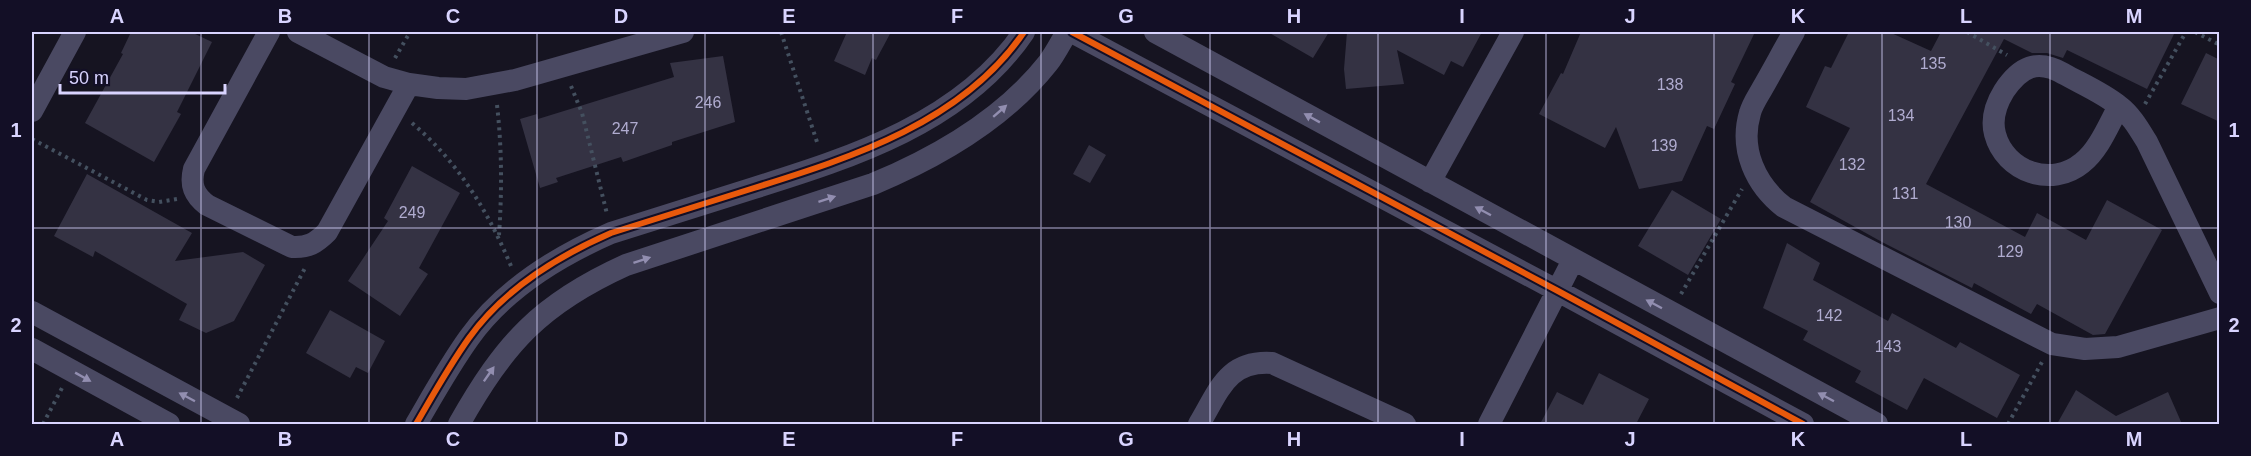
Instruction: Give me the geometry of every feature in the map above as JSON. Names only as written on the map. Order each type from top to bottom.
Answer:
[{"type":"street","points":[[32,108],[75,32]]},
{"type":"street","points":[[269,32],[194,169],[192,180],[193,189],[199,199],[207,205],[292,246],[303,248],[320,239],[327,232],[409,84]]},
{"type":"street","points":[[298,32],[384,77],[409,84],[438,88],[495,85],[683,32]]},
{"type":"street","points":[[416,424],[470,336],[520,285],[549,264],[580,246],[610,233],[872,148],[912,128],[949,105],[984,77],[1015,45],[1024,32]]},
{"type":"street","points":[[437,388],[465,415],[504,353],[530,325],[559,301],[591,281],[626,265],[873,184],[913,168],[968,135],[1019,94],[1048,63],[1067,32]]},
{"type":"street","points":[[1072,32],[1803,424]]},
{"type":"street","points":[[1155,32],[1877,424]]},
{"type":"street","points":[[1430,183],[1513,32]]},
{"type":"street","points":[[1794,32],[1750,112],[1746,131],[1753,170],[1771,197],[1785,207],[2052,344],[2085,349],[2118,347],[2220,318]]},
{"type":"street","points":[[2119,106],[2094,150],[2084,162],[2070,171],[2055,175],[2039,175],[2024,170],[2011,161],[2001,148],[1995,134],[1994,118],[1997,102],[2014,76],[2032,66],[2053,67],[2119,106],[2134,123],[2146,142],[2220,293]]},
{"type":"street","points":[[1489,424],[1573,260]]},
{"type":"street","points":[[32,312],[233,421]]},
{"type":"street","points":[[32,349],[169,424]]},
{"type":"street","points":[[1199,424],[1228,376],[1248,364],[1260,362],[1272,363],[1405,424]]},
{"type":"path","points":[[384,77],[410,32]]},
{"type":"path","points":[[781,32],[825,165]]},
{"type":"path","points":[[1967,32],[2002,51],[2023,70]]},
{"type":"path","points":[[2134,123],[2186,32]]},
{"type":"path","points":[[2195,32],[2220,45]]},
{"type":"path","points":[[563,66],[582,113],[596,164],[610,233]]},
{"type":"path","points":[[495,85],[501,135],[502,186],[499,236]]},
{"type":"path","points":[[395,109],[427,136],[454,166],[479,200],[499,236],[520,285]]},
{"type":"path","points":[[32,139],[147,200],[171,200],[193,189]]},
{"type":"path","points":[[1671,313],[1753,170]]},
{"type":"path","points":[[233,421],[320,239]]},
{"type":"path","points":[[2008,424],[2052,344]]},
{"type":"path","points":[[43,424],[71,371]]},
{"type":"building","points":[[131,32],[191,32],[212,42],[177,112],[181,114],[154,162],[85,123],[123,54],[121,53]]},
{"type":"building","points":[[847,32],[891,32],[876,60],[872,58],[865,75],[834,61]]},
{"type":"building","points":[[1268,32],[1329,32],[1313,58]]},
{"type":"building","points":[[1347,32],[1482,32],[1463,67],[1451,61],[1444,75],[1397,50],[1404,84],[1346,89],[1344,69]]},
{"type":"building","points":[[1581,32],[1755,32],[1731,82],[1735,84],[1714,129],[1707,126],[1682,181],[1639,189],[1616,127],[1605,148],[1539,114],[1561,73],[1563,74]]},
{"type":"building","points":[[1849,32],[1889,32],[1931,51],[1941,32],[2175,32],[2147,89],[2067,50],[2063,58],[2047,53],[2032,53],[2004,39],[1926,184],[2025,237],[2037,213],[2086,240],[2107,200],[2162,230],[2105,334],[2093,335],[2037,304],[2031,314],[1974,283],[1972,288],[1810,202],[1850,128],[1806,107],[1825,66],[1831,68]]},
{"type":"building","points":[[2206,53],[2220,60],[2220,122],[2181,104]]},
{"type":"building","points":[[723,56],[735,122],[672,142],[672,145],[623,162],[621,157],[556,178],[558,182],[540,188],[520,119],[537,114],[538,119],[674,77],[670,63]]},
{"type":"building","points":[[1089,145],[1106,155],[1090,183],[1073,174]]},
{"type":"building","points":[[412,166],[460,193],[419,268],[428,274],[400,316],[348,281],[388,221],[384,218]]},
{"type":"building","points":[[87,174],[192,233],[175,261],[243,252],[265,265],[234,321],[206,333],[179,320],[187,304],[95,251],[93,257],[54,236]]},
{"type":"building","points":[[1672,190],[1721,219],[1688,275],[1638,246]]},
{"type":"building","points":[[1787,243],[1820,263],[1813,280],[1888,321],[1892,313],[1956,348],[1960,342],[2020,375],[1997,418],[1924,378],[1907,410],[1855,382],[1861,371],[1803,340],[1808,331],[1763,308]]},
{"type":"building","points":[[330,310],[385,341],[368,373],[356,367],[350,378],[306,353]]},
{"type":"building","points":[[1599,373],[1649,399],[1636,424],[1540,424],[1557,392],[1583,405]]},
{"type":"building","points":[[2076,390],[2116,416],[2168,392],[2182,424],[2057,424]]},
{"type":"cycle path","points":[[416,424],[455,359],[483,320],[498,304],[551,264],[611,233],[792,176],[867,149],[903,132],[938,113],[970,90],[999,63],[1024,32]]},
{"type":"cycle path","points":[[1072,32],[1803,424]]}]
